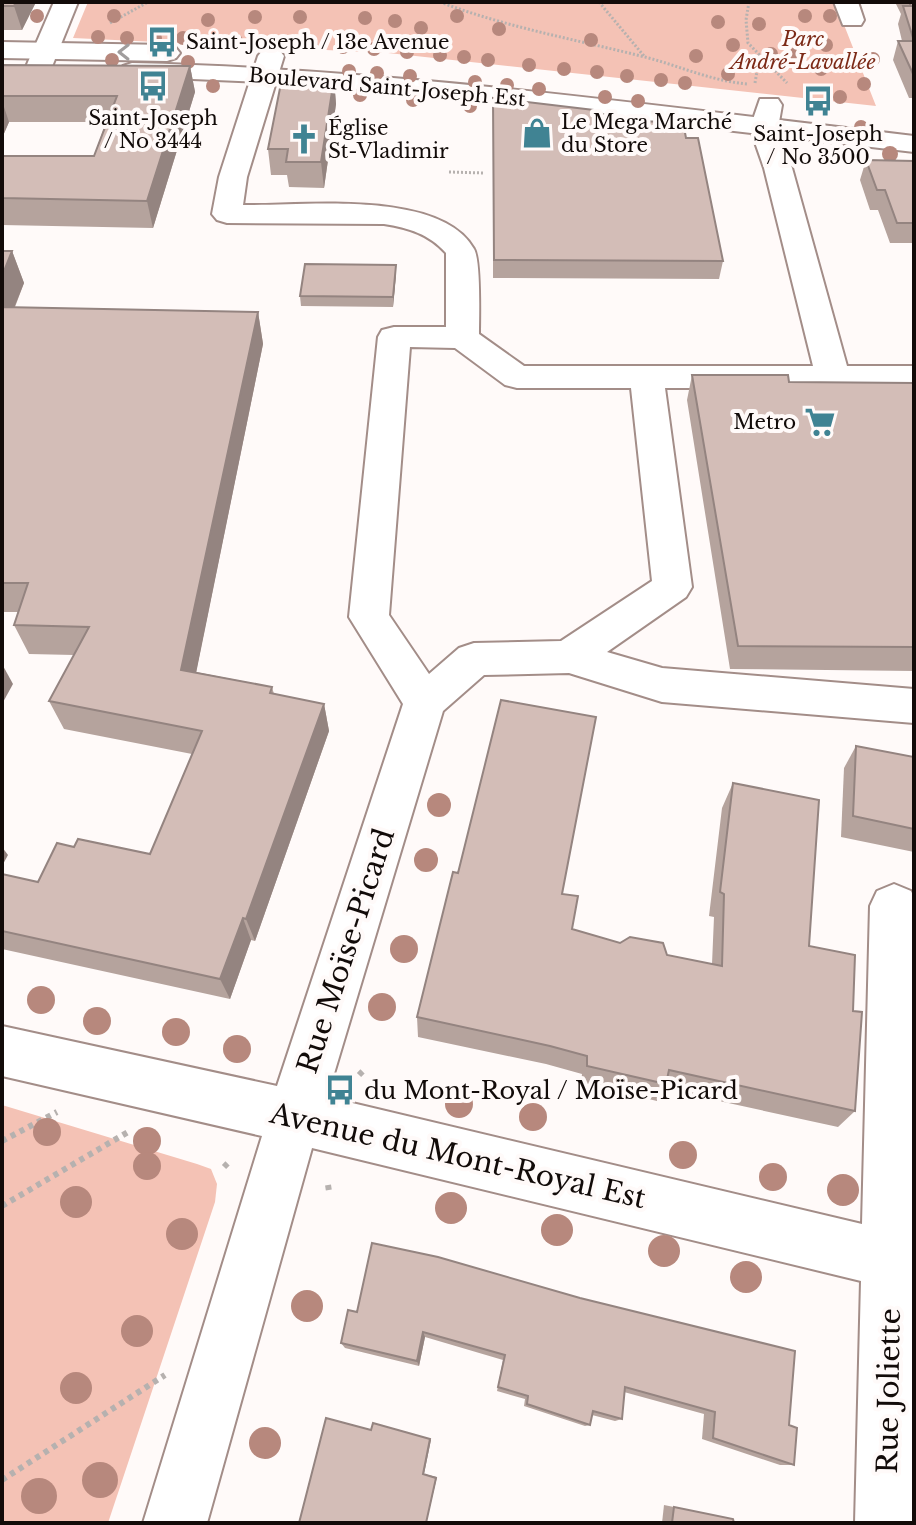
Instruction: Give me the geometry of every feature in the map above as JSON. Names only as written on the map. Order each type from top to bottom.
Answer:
[{"type":"street","points":[[42,60],[66,2]]},
{"type":"street","name":"Boulevard Saint-Joseph Est","points":[[2,50],[42,60],[267,65],[592,83],[774,107],[914,121]]},
{"type":"street","name":"Boulevard Saint-Joseph Est","points":[[2,69],[42,60]]},
{"type":"street","points":[[267,65],[233,177],[227,214],[384,215],[417,221],[445,234],[461,252],[463,338]]},
{"type":"street","points":[[774,107],[778,168],[833,377]]},
{"type":"street","name":"Boulevard Saint-Joseph Est","points":[[774,107],[914,144]]},
{"type":"street","points":[[914,377],[517,377],[463,338],[394,337],[369,617],[425,702],[474,659],[569,657],[662,685],[914,706]]},
{"type":"street","points":[[569,657],[672,587],[647,378]]},
{"type":"street","name":"Rue Moïse-Picard","points":[[175,1523],[294,1117],[425,702]]},
{"type":"street","name":"Rue Joliette","points":[[887,1523],[902,1262],[894,906]]},
{"type":"street","name":"Avenue du Mont-Royal Est","points":[[2,1051],[902,1262]]},
{"type":"path","points":[[135,8],[140,2]]},
{"type":"path","points":[[440,2],[512,27],[645,57],[698,76],[734,84],[754,84],[757,71],[765,63]]},
{"type":"path","points":[[599,2],[645,57]]},
{"type":"path","points":[[749,2],[743,32],[751,48],[765,63],[774,107]]},
{"type":"path","points":[[449,172],[484,173]]},
{"type":"path","points":[[359,1075],[365,1069]]},
{"type":"path","points":[[2,1141],[57,1112]]},
{"type":"path","points":[[2,1206],[128,1132]]},
{"type":"path","points":[[2,1480],[165,1375]]},
{"type":"green space","name":"Parc André-Lavallée","points":[[88,2],[835,2],[876,106],[388,53],[73,38]]},
{"type":"green space","points":[[2,1105],[211,1169],[217,1184],[215,1202],[108,1523],[2,1523]]},
{"type":"building","points":[[2,2],[16,2],[14,6],[2,6]]},
{"type":"building","points":[[909,2],[914,2],[914,41],[903,6],[911,6]]},
{"type":"building","points":[[898,41],[914,41],[914,76]]},
{"type":"building","points":[[2,65],[190,66],[147,201],[2,198],[2,156],[94,156],[117,96],[2,96]]},
{"type":"building","name":"Église St-Vladimir","points":[[282,78],[334,79],[321,162],[286,162],[288,149],[268,149]]},
{"type":"building","points":[[493,98],[594,110],[618,121],[683,122],[686,138],[698,138],[723,261],[494,260]]},
{"type":"building","points":[[866,160],[914,161],[914,223],[897,223],[885,190],[877,190]]},
{"type":"building","points":[[2,251],[12,251],[2,276]]},
{"type":"building","points":[[305,264],[396,265],[393,297],[300,296]]},
{"type":"building","points":[[2,307],[258,312],[181,670],[272,687],[270,693],[324,704],[246,919],[243,918],[220,979],[2,931],[2,874],[38,882],[57,843],[74,847],[78,839],[150,854],[202,731],[49,701],[89,627],[14,625],[28,583],[2,583]]},
{"type":"building","points":[[692,375],[788,375],[789,382],[914,383],[914,647],[738,646]]},
{"type":"building","points":[[501,700],[596,717],[562,894],[578,896],[572,929],[620,943],[630,937],[663,943],[667,955],[722,966],[724,894],[720,892],[733,783],[819,800],[809,946],[855,955],[853,1011],[862,1012],[855,1111],[669,1070],[666,1084],[587,1066],[587,1056],[550,1046],[417,1017],[453,872],[458,873]]},
{"type":"building","points":[[856,746],[914,757],[914,829],[853,816]]},
{"type":"building","points":[[372,1243],[438,1257],[580,1298],[795,1351],[789,1425],[797,1428],[794,1465],[713,1438],[715,1412],[625,1387],[622,1419],[593,1411],[590,1425],[527,1404],[528,1396],[498,1387],[505,1355],[423,1332],[417,1361],[341,1343],[348,1310],[357,1312]]},
{"type":"building","points":[[326,1418],[371,1430],[373,1423],[430,1439],[423,1474],[436,1478],[426,1523],[299,1523]]},
{"type":"building","points":[[674,1507],[733,1519],[734,1523],[672,1523]]},
{"type":"place","name":"Saint-Joseph / 13e Avenue","points":[[162,42]]},
{"type":"place","name":"Saint-Joseph / No 3444","points":[[153,86]]},
{"type":"place","name":"Saint-Joseph / No 3500","points":[[818,101]]},
{"type":"place","name":"Le Mega Marché du Store","points":[[537,133]]},
{"type":"place","name":"Église St-Vladimir","points":[[304,139]]},
{"type":"place","name":"Metro","points":[[820,422]]},
{"type":"place","name":"du Mont-Royal / Moïse-Picard","points":[[340,1090]]}]
